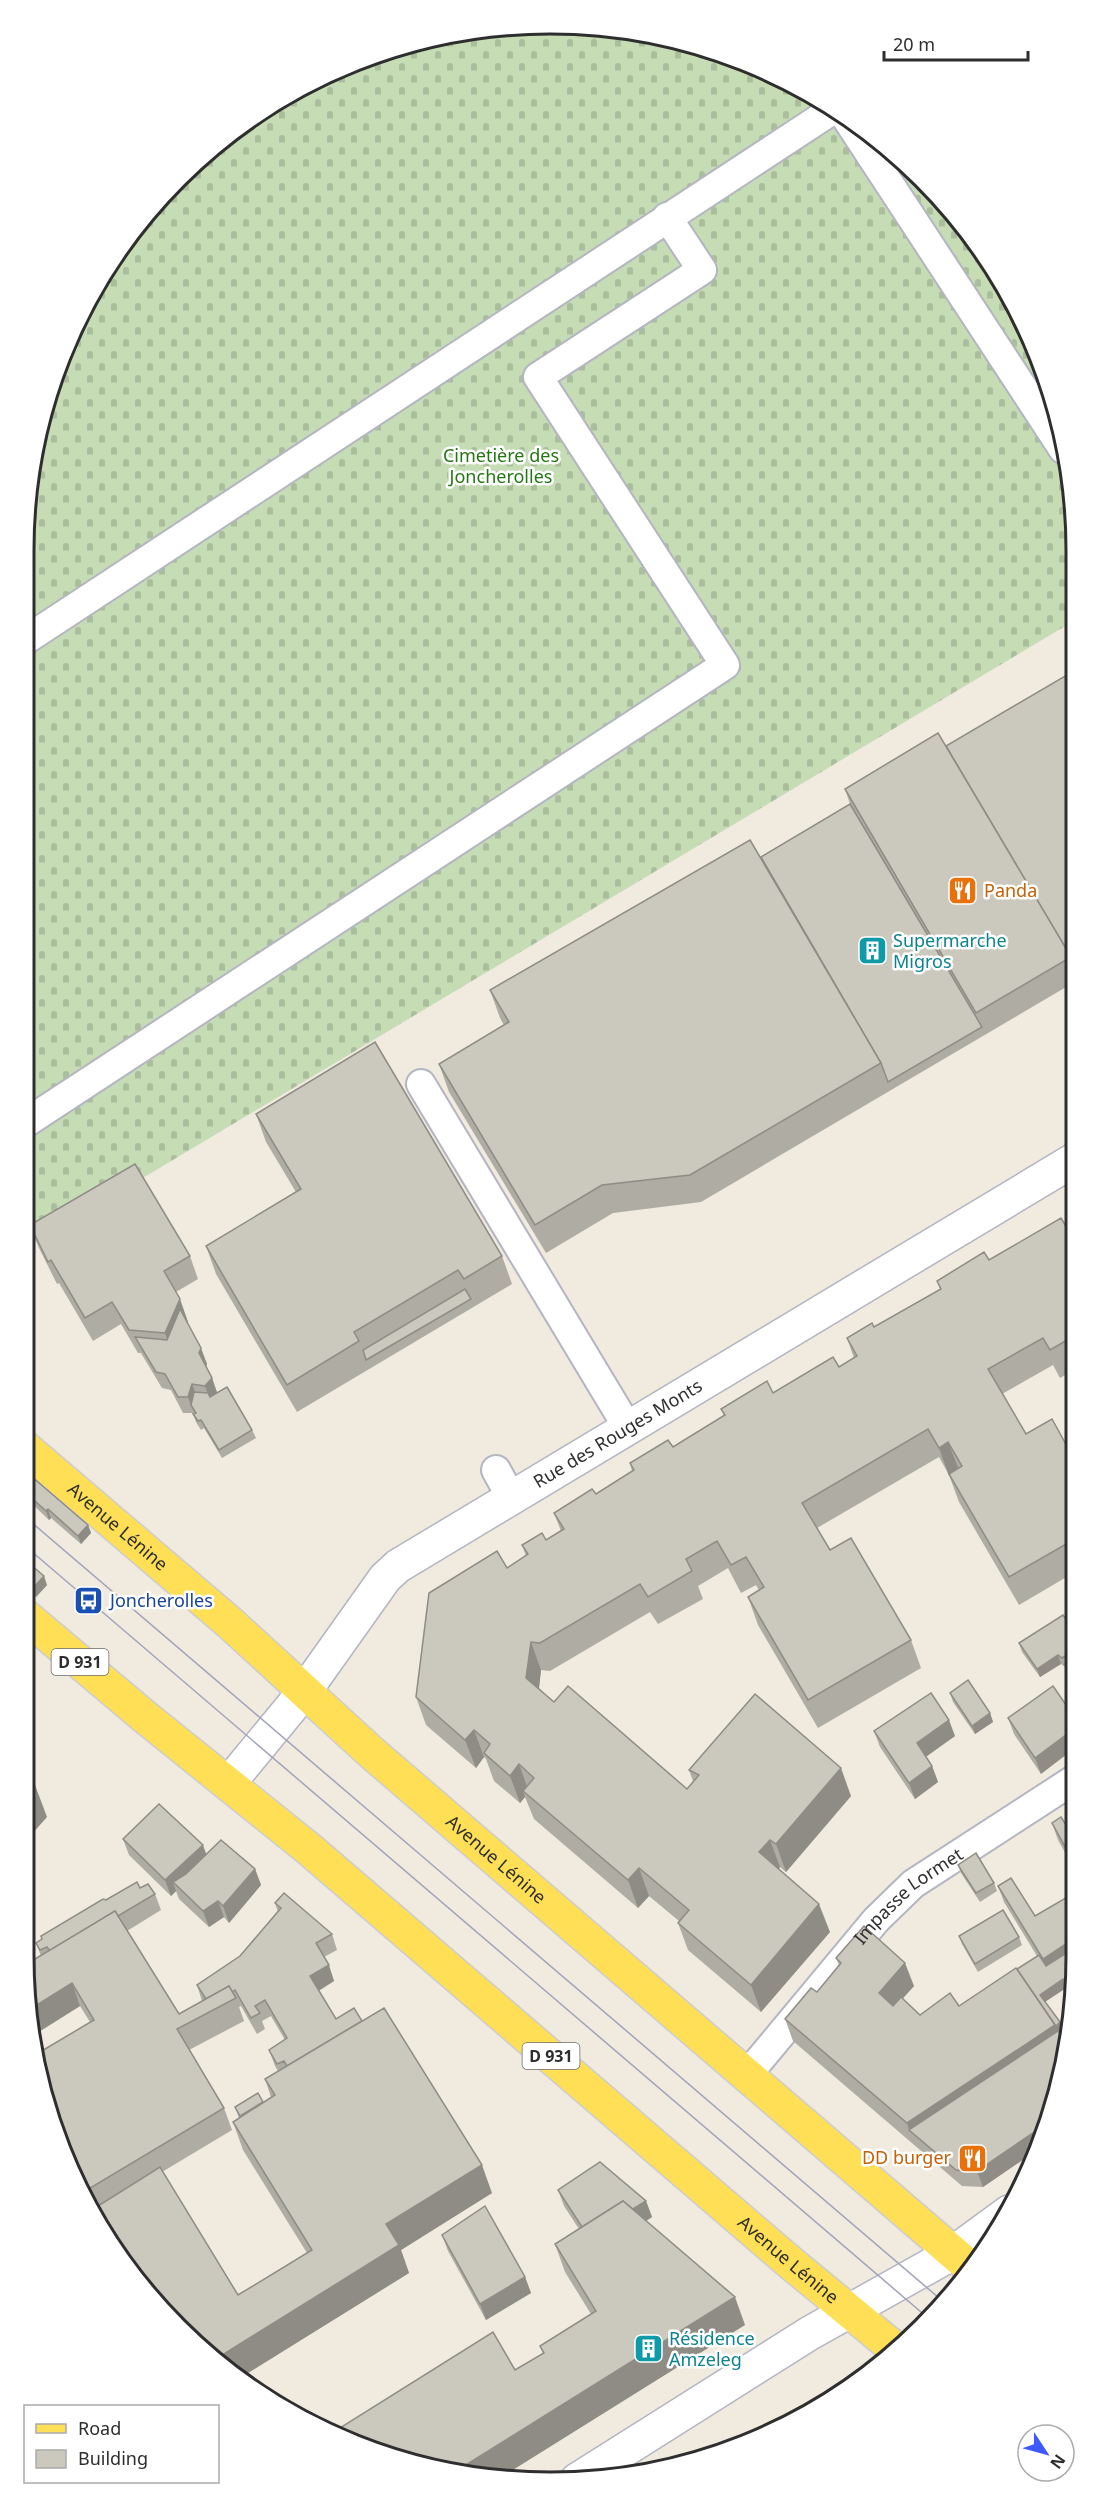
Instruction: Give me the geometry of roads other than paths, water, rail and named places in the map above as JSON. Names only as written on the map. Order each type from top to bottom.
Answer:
[{"type":"main road","name":"Avenue Lénine","points":[[34,1455],[230,1623],[372,1753],[962,2261]]},
{"type":"main road","name":"Avenue Lénine","points":[[34,1623],[145,1717],[229,1783],[890,2345]]},
{"type":"street","name":"Rue des Rouges Monts","points":[[229,1783],[304,1692],[391,1571],[504,1484],[628,1428],[909,1246],[1066,1156]]},
{"type":"street","points":[[593,2470],[849,2310],[962,2261],[978,2244]]},
{"type":"lane","points":[[34,634],[825,115]]},
{"type":"lane","points":[[859,137],[1052,432]]},
{"type":"lane","points":[[34,1117],[725,664],[538,377],[702,270],[667,217]]},
{"type":"lane","points":[[421,1084],[587,1343],[628,1428]]},
{"type":"lane","name":"Impasse Lormet","points":[[747,2076],[876,1920],[913,1884],[1066,1785]]},
{"type":"tram line","points":[[34,1525],[938,2297]]},
{"type":"tram line","points":[[34,1554],[923,2314]]},
{"type":"place","name":"Panda","points":[[963,891]]},
{"type":"place","name":"Supermarche Migros","points":[[872,951]]},
{"type":"place","name":"Joncherolles","points":[[89,1601]]},
{"type":"place","name":"DD burger","points":[[972,2158]]},
{"type":"place","name":"Résidence Amzeleg","points":[[648,2349]]},
{"type":"park label","name":"Cimetière des Joncherolles","points":[[501,466]]}]
